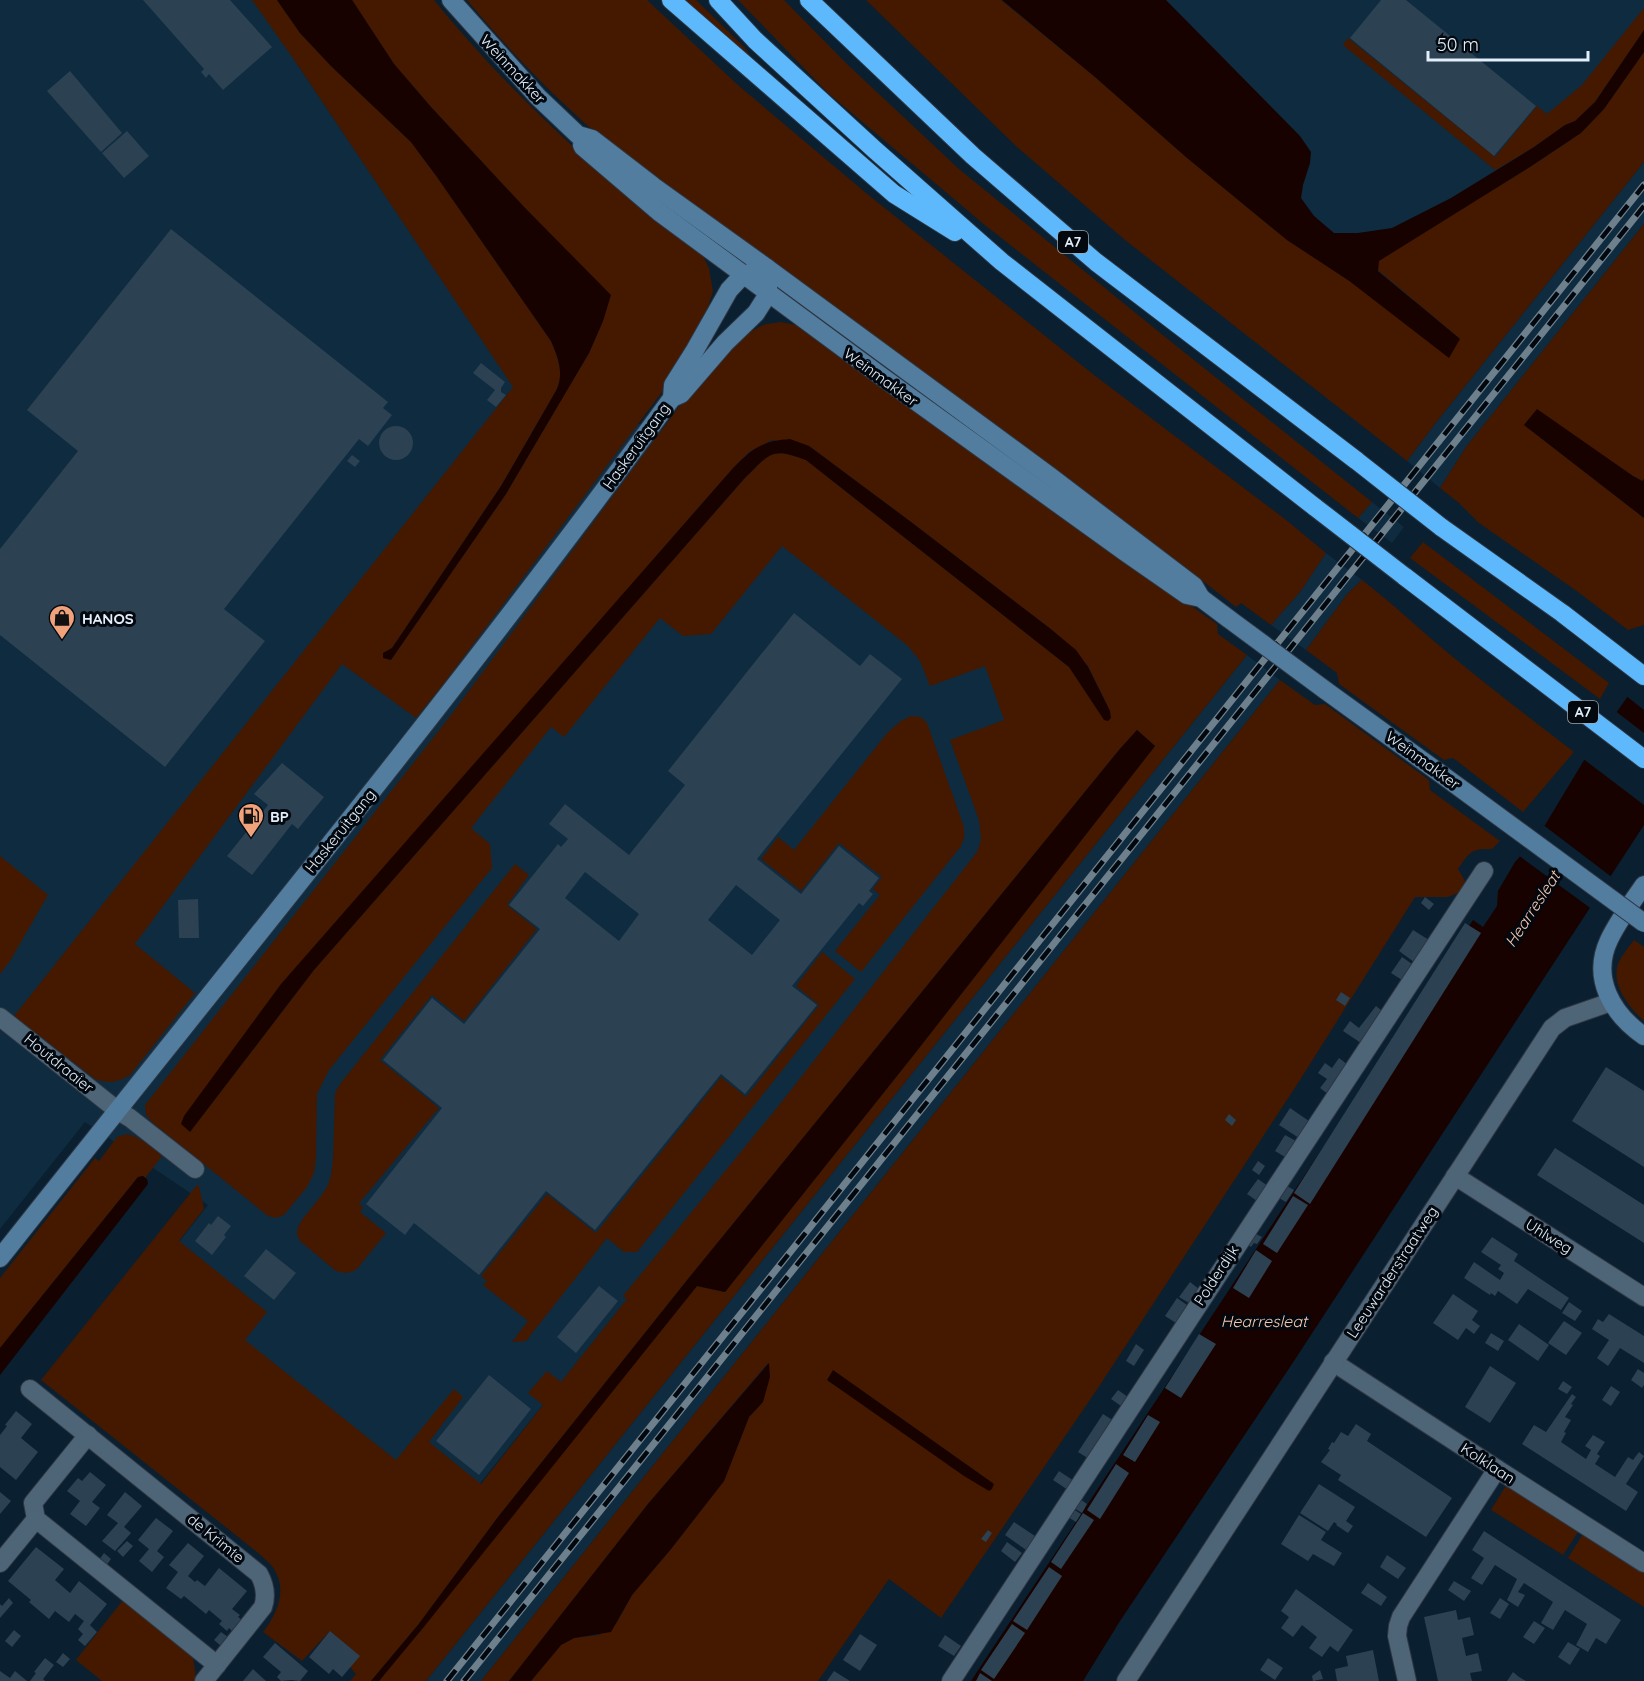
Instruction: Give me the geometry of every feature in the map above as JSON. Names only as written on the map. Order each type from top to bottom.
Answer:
[{"type":"highway","name":"A7","points":[[671,0],[894,194],[1002,262]]},
{"type":"highway","name":"A7","points":[[718,0],[772,56],[1002,262],[1316,508],[1644,759]]},
{"type":"highway","name":"A7","points":[[809,0],[973,156],[1096,262],[1441,526],[1562,613],[1644,676]]},
{"type":"main road","name":"Weinmakker","points":[[451,0],[538,97],[578,135],[583,147],[631,189],[742,275],[971,442],[1187,595],[1201,598]]},
{"type":"main road","name":"Weinmakker","points":[[578,135],[592,139],[1112,523],[1194,586],[1201,598],[1644,923]]},
{"type":"main road","points":[[742,275],[767,268],[768,294]]},
{"type":"main road","name":"Haskeruitgang","points":[[672,398],[673,385],[729,290],[742,275]]},
{"type":"main road","name":"Haskeruitgang","points":[[0,1258],[501,627],[672,398],[681,394],[705,365],[756,313],[768,294]]},
{"type":"main road","points":[[1644,885],[1606,946],[1603,959],[1603,975],[1611,1002],[1622,1017],[1644,1036]]},
{"type":"street","name":"Polderdijk","points":[[951,1681],[1484,870]]},
{"type":"street","name":"Leeuwarderstraatweg","points":[[1126,1681],[1555,1024],[1565,1018],[1611,1002]]},
{"type":"street","name":"Houtdraaier","points":[[0,1017],[195,1169]]},
{"type":"street","name":"Uhlweg","points":[[1455,1176],[1644,1297]]},
{"type":"street","name":"Kolklaan","points":[[1333,1362],[1644,1563]]},
{"type":"street","name":"de Krimte","points":[[30,1389],[262,1578],[266,1595],[263,1607],[204,1681]]},
{"type":"street","points":[[88,1435],[33,1503],[36,1519],[218,1665]]},
{"type":"street","points":[[1407,1681],[1397,1636],[1401,1617],[1497,1469]]},
{"type":"street","points":[[0,1563],[36,1519]]},
{"type":"shaded area","points":[[0,0],[262,0],[297,64],[514,387],[782,466],[1086,728],[384,1603],[84,1363],[208,1205],[85,1122],[0,1229]]},
{"type":"shaded area","points":[[252,0],[277,0],[300,33],[331,66],[411,142],[551,341],[559,365],[560,377],[557,389],[501,486],[392,648],[383,653],[383,658],[391,660],[506,494],[589,353],[603,321],[610,295],[431,107],[394,64],[352,0],[434,0],[489,63],[547,122],[704,258],[709,268],[713,291],[708,307],[671,380],[416,718],[342,664],[135,944],[195,993],[130,1075],[121,1080],[104,1082],[95,1079],[14,1016],[513,387]]},
{"type":"shaded area","points":[[467,0],[647,0],[739,86],[866,193],[1094,375],[1285,519],[1326,553],[1300,592],[1271,625],[1241,603],[1236,607],[1176,560],[1173,563],[596,133],[529,69]]},
{"type":"shaded area","points":[[683,0],[696,0],[744,47],[758,67]]},
{"type":"shaded area","points":[[738,0],[784,0],[847,64],[959,169],[1372,502],[1358,518],[986,226],[828,93]]},
{"type":"shaded area","points":[[866,0],[1001,0],[1287,240],[1348,280],[1460,339],[1378,270],[1378,261],[1581,133],[1604,109],[1644,52],[1644,162],[1407,461],[1125,240],[1017,147]]},
{"type":"shaded area","points":[[1074,0],[1644,0],[1644,81],[1490,291],[1403,302]]},
{"type":"shaded area","points":[[1644,8],[1644,30],[1595,102],[1575,121],[1565,125],[1495,170],[1343,45],[1348,38],[1495,157],[1537,106],[1547,114],[1582,85]]},
{"type":"shaded area","points":[[1644,162],[1644,224],[1466,447],[1440,488],[1407,461]]},
{"type":"shaded area","points":[[1644,224],[1643,481],[1537,410],[1524,425],[1644,518],[1644,625],[1628,630],[1479,523],[1440,488],[1466,447]]},
{"type":"shaded area","points":[[781,322],[796,325],[813,334],[1046,504],[1217,624],[1218,634],[1247,655],[426,1681],[379,1681],[697,1286],[725,1292],[1155,746],[1137,730],[688,1279],[498,1517],[418,1625],[371,1681],[350,1681],[356,1674],[349,1666],[358,1655],[330,1631],[302,1661],[263,1632],[277,1608],[280,1591],[276,1573],[268,1561],[41,1380],[197,1185],[204,1209],[179,1241],[267,1312],[245,1340],[396,1460],[454,1389],[463,1397],[429,1442],[481,1484],[543,1405],[528,1393],[547,1371],[561,1382],[627,1299],[623,1296],[780,1104],[977,852],[981,840],[979,820],[950,740],[1004,720],[985,666],[930,686],[920,661],[908,646],[782,546],[711,634],[683,636],[660,618],[564,737],[551,727],[471,828],[490,844],[492,868],[329,1070],[317,1094],[314,1173],[307,1187],[284,1215],[276,1218],[268,1216],[146,1115],[145,1105],[451,715],[678,408],[719,361],[743,338],[754,329],[766,324]],"holes":[[[772,440],[809,446],[1052,630],[1088,666],[1110,711],[1086,691],[1069,667],[806,460],[785,454],[771,455],[744,479],[314,970],[190,1132],[184,1116],[418,829],[734,467],[749,452]]]},
{"type":"shaded area","points":[[1372,502],[1404,527],[1392,543],[1358,518]]},
{"type":"shaded area","points":[[1423,542],[1609,683],[1600,699],[1410,558]]},
{"type":"shaded area","points":[[1326,553],[1362,580],[1348,593],[1306,650],[1271,625],[1300,592]]},
{"type":"shaded area","points":[[1362,580],[1462,665],[1574,752],[1523,812],[1453,758],[1444,760],[1339,684],[1337,673],[1306,650],[1348,593]]},
{"type":"shaded area","points":[[1247,655],[1280,680],[481,1681],[426,1681]]},
{"type":"shaded area","points":[[1280,680],[1315,705],[1325,704],[1429,780],[1430,790],[1500,841],[1492,849],[1479,849],[1465,859],[1458,869],[1465,881],[1460,892],[1448,897],[1415,897],[1300,1080],[1098,1388],[941,1618],[889,1579],[818,1681],[531,1681],[561,1645],[574,1638],[599,1635],[616,1624],[632,1595],[724,1481],[749,1417],[763,1402],[768,1363],[648,1504],[509,1681],[481,1681]],"holes":[[[834,1371],[994,1484],[828,1381]]]},
{"type":"shaded area","points":[[911,716],[921,717],[927,723],[963,824],[964,838],[961,846],[861,972],[835,951],[880,895],[873,889],[882,877],[839,843],[801,891],[761,859],[778,837],[794,850],[888,732]]},
{"type":"shaded area","points":[[0,856],[48,895],[0,974]]},
{"type":"shaded area","points":[[515,864],[529,875],[507,905],[537,929],[464,1021],[432,995],[380,1060],[439,1108],[359,1203],[363,1207],[360,1212],[386,1233],[357,1269],[345,1273],[336,1271],[300,1241],[297,1235],[301,1221],[321,1196],[331,1175],[335,1093]]},
{"type":"shaded area","points":[[1634,940],[1644,947],[1644,1021],[1627,1002],[1619,988],[1616,972],[1623,955]]},
{"type":"shaded area","points":[[822,952],[855,979],[637,1252],[624,1252],[607,1238],[526,1341],[512,1342],[528,1321],[483,1285],[487,1281],[481,1276],[547,1194],[596,1233],[721,1077],[746,1097],[819,1005],[796,986]]},
{"type":"shaded area","points":[[127,1134],[141,1140],[162,1156],[145,1178],[138,1177],[0,1348],[0,1278],[95,1158],[99,1161],[117,1137]]},
{"type":"shaded area","points":[[1505,1487],[1509,1487],[1578,1532],[1563,1555],[1491,1510]]},
{"type":"shaded area","points":[[1583,1534],[1644,1573],[1644,1607],[1568,1558]]},
{"type":"shaded area","points":[[123,1600],[193,1657],[196,1678],[194,1681],[102,1681],[76,1660]]},
{"type":"water","points":[[277,0],[352,0],[394,64],[431,107],[525,208],[611,295],[589,353],[506,494],[391,660],[383,658],[383,653],[392,648],[501,486],[557,389],[560,377],[559,365],[551,341],[411,142],[331,66],[300,33]]},
{"type":"water","points":[[1002,0],[1166,0],[1300,136],[1311,152],[1301,198],[1314,216],[1334,233],[1358,233],[1392,228],[1451,198],[1534,147],[1565,125],[1575,121],[1595,102],[1644,30],[1644,52],[1604,109],[1581,133],[1379,261],[1378,271],[1460,339],[1449,358],[1348,280],[1287,240]]},
{"type":"water","points":[[1537,409],[1633,476],[1642,481],[1644,479],[1644,518],[1524,425]]},
{"type":"water","points":[[790,439],[809,446],[1076,650],[1088,667],[1110,711],[1111,718],[1108,721],[1104,720],[1069,667],[806,460],[785,454],[771,455],[744,479],[314,970],[190,1132],[181,1124],[184,1116],[281,984],[734,467],[747,455],[765,444]]},
{"type":"water","name":"Hearresleat","points":[[1644,669],[1644,825],[1292,1364],[1120,1621],[1083,1681],[971,1681],[1473,920],[1483,927],[1497,906],[1498,891],[1515,862],[1539,835],[1589,752]]},
{"type":"water","points":[[1137,730],[1155,746],[725,1292],[697,1286],[423,1628],[379,1681],[371,1681],[418,1625],[498,1517],[688,1279]]},
{"type":"water","points":[[143,1176],[147,1179],[148,1184],[0,1375],[0,1348],[138,1177]]},
{"type":"water","points":[[769,1363],[770,1377],[763,1402],[749,1417],[724,1481],[632,1595],[611,1632],[574,1638],[561,1645],[531,1681],[509,1681],[648,1504]]},
{"type":"water","points":[[833,1370],[994,1484],[992,1489],[989,1491],[964,1476],[827,1380]]},
{"type":"pier","points":[[1644,666],[1644,710],[1625,695]]},
{"type":"pier","points":[[1614,710],[1644,733],[1644,805],[1582,758]]},
{"type":"pier","points":[[1542,824],[1613,878],[1593,910],[1518,855]]},
{"type":"building","points":[[143,0],[230,0],[272,47],[223,90],[209,74],[206,78],[201,72],[204,69]]},
{"type":"building","points":[[1381,0],[1406,0],[1536,106],[1494,156],[1350,38]]},
{"type":"building","points":[[70,71],[122,133],[101,152],[47,91]]},
{"type":"building","points":[[127,131],[149,156],[124,178],[102,153]]},
{"type":"building","points":[[171,229],[388,402],[383,408],[392,415],[368,446],[359,439],[224,609],[265,641],[165,767],[0,635],[0,549],[78,451],[27,410]]},
{"type":"building","points":[[481,363],[505,382],[501,392],[506,395],[496,407],[487,400],[495,390],[473,373]]},
{"type":"building","points":[[396,426],[408,431],[413,443],[408,455],[396,460],[384,455],[379,443],[384,431]]},
{"type":"building","points":[[352,455],[360,461],[355,467],[347,461]]},
{"type":"building","points":[[794,613],[860,666],[870,654],[902,679],[757,859],[801,894],[839,846],[879,878],[869,891],[873,894],[863,906],[859,903],[792,986],[817,1005],[745,1094],[721,1074],[595,1230],[546,1191],[479,1275],[414,1223],[405,1235],[366,1204],[442,1108],[383,1060],[432,998],[464,1024],[540,929],[509,905],[558,844],[561,847],[568,839],[549,824],[565,804],[629,855],[685,785],[668,771]],"holes":[[[585,872],[639,914],[619,941],[565,898]],[[736,885],[780,920],[752,955],[708,920]]]},
{"type":"building","points":[[282,763],[324,797],[298,829],[292,824],[252,875],[227,856],[268,805],[254,794]]},
{"type":"building","points":[[1425,897],[1434,904],[1429,910],[1421,903]]},
{"type":"building","points":[[198,899],[199,938],[179,938],[178,900]]},
{"type":"building","points":[[1465,923],[1481,933],[1310,1204],[1294,1193]]},
{"type":"building","points":[[1413,930],[1429,940],[1414,962],[1399,951]]},
{"type":"building","points":[[1402,957],[1412,964],[1402,980],[1391,973]]},
{"type":"building","points":[[1341,992],[1350,998],[1345,1006],[1336,1000]]},
{"type":"building","points":[[1376,1006],[1382,1011],[1361,1043],[1343,1031],[1350,1021],[1359,1028]]},
{"type":"building","points":[[1339,1058],[1348,1065],[1328,1094],[1320,1088],[1327,1079],[1318,1073],[1325,1063],[1332,1068]]},
{"type":"building","points":[[1606,1067],[1644,1091],[1644,1167],[1572,1121]]},
{"type":"building","points":[[1290,1108],[1309,1121],[1299,1138],[1279,1125]]},
{"type":"building","points":[[1229,1114],[1236,1120],[1232,1126],[1225,1120]]},
{"type":"building","points":[[1285,1135],[1296,1141],[1285,1157],[1275,1151]]},
{"type":"building","points":[[1555,1148],[1644,1205],[1644,1243],[1537,1175]]},
{"type":"building","points":[[1258,1161],[1265,1166],[1259,1175],[1252,1170]]},
{"type":"building","points":[[1258,1179],[1268,1186],[1257,1201],[1247,1194]]},
{"type":"building","points":[[1285,1185],[1294,1190],[1286,1202],[1277,1197]]},
{"type":"building","points":[[1293,1196],[1308,1205],[1277,1253],[1263,1244]]},
{"type":"building","points":[[218,1216],[231,1226],[224,1235],[226,1237],[212,1255],[195,1241],[209,1223],[211,1225]]},
{"type":"building","points":[[1254,1233],[1262,1237],[1257,1244],[1254,1243],[1251,1247],[1247,1244]]},
{"type":"building","points":[[1492,1237],[1518,1254],[1514,1261],[1569,1298],[1561,1310],[1528,1289],[1517,1304],[1498,1291],[1495,1296],[1491,1293],[1490,1295],[1464,1278],[1474,1262],[1500,1280],[1504,1273],[1498,1269],[1501,1265],[1481,1252]]},
{"type":"building","points":[[266,1249],[296,1273],[274,1300],[244,1276]]},
{"type":"building","points":[[1256,1250],[1272,1261],[1249,1298],[1233,1288]]},
{"type":"building","points":[[1190,1282],[1199,1289],[1189,1303],[1179,1297]]},
{"type":"building","points":[[599,1286],[618,1301],[576,1353],[557,1337]]},
{"type":"building","points":[[1453,1294],[1478,1311],[1472,1320],[1480,1326],[1474,1334],[1466,1328],[1458,1340],[1433,1323]]},
{"type":"building","points":[[1177,1298],[1187,1305],[1176,1323],[1165,1316]]},
{"type":"building","points":[[1569,1302],[1582,1311],[1575,1321],[1562,1313]]},
{"type":"building","points":[[1609,1314],[1644,1336],[1644,1363],[1620,1348],[1608,1366],[1597,1358],[1609,1340],[1592,1329],[1598,1319],[1603,1322]]},
{"type":"building","points":[[1564,1321],[1582,1333],[1566,1355],[1548,1343]]},
{"type":"building","points":[[1519,1324],[1549,1345],[1538,1361],[1508,1340]]},
{"type":"building","points":[[1491,1333],[1504,1341],[1498,1351],[1485,1343]]},
{"type":"building","points":[[1199,1334],[1216,1344],[1181,1398],[1165,1388]]},
{"type":"building","points":[[1136,1344],[1144,1350],[1134,1366],[1126,1361]]},
{"type":"building","points":[[1490,1366],[1516,1383],[1490,1423],[1465,1407]]},
{"type":"building","points":[[1638,1369],[1644,1373],[1642,1388],[1631,1380]]},
{"type":"building","points":[[489,1375],[531,1409],[479,1475],[436,1441]]},
{"type":"building","points":[[1563,1381],[1572,1387],[1567,1394],[1558,1389]]},
{"type":"building","points":[[1611,1386],[1620,1392],[1611,1406],[1602,1400]]},
{"type":"building","points":[[1118,1390],[1128,1397],[1121,1406],[1111,1399]]},
{"type":"building","points":[[1572,1394],[1576,1397],[1565,1417],[1571,1420],[1561,1442],[1586,1459],[1591,1450],[1585,1446],[1593,1435],[1605,1442],[1597,1454],[1600,1456],[1595,1464],[1615,1477],[1628,1457],[1633,1460],[1639,1452],[1644,1456],[1626,1484],[1638,1492],[1626,1511],[1522,1444],[1534,1425],[1546,1432]]},
{"type":"building","points":[[16,1411],[32,1424],[21,1438],[38,1452],[16,1480],[0,1467],[0,1435]]},
{"type":"building","points":[[1103,1414],[1114,1421],[1089,1459],[1078,1452]]},
{"type":"building","points":[[1148,1415],[1160,1422],[1135,1462],[1123,1455]]},
{"type":"building","points":[[1356,1424],[1371,1434],[1367,1441],[1452,1498],[1426,1537],[1338,1480],[1341,1475],[1321,1462],[1330,1450],[1328,1449],[1332,1442],[1334,1443],[1341,1432],[1348,1436]]},
{"type":"building","points":[[1116,1464],[1129,1473],[1100,1519],[1087,1510]]},
{"type":"building","points":[[1059,1471],[1074,1481],[1068,1490],[1053,1480]]},
{"type":"building","points":[[90,1472],[106,1485],[92,1502],[100,1508],[86,1526],[70,1514],[80,1501],[67,1491],[78,1478],[82,1481]]},
{"type":"building","points":[[1319,1484],[1355,1507],[1346,1521],[1353,1526],[1348,1533],[1334,1522],[1328,1531],[1300,1513]]},
{"type":"building","points":[[0,1492],[11,1501],[0,1514]]},
{"type":"building","points":[[125,1492],[142,1506],[124,1527],[131,1533],[115,1551],[102,1541],[118,1523],[107,1515]]},
{"type":"building","points":[[1080,1499],[1087,1504],[1082,1513],[1074,1508]]},
{"type":"building","points":[[1073,1509],[1081,1514],[1076,1522],[1068,1517]]},
{"type":"building","points":[[1083,1513],[1094,1520],[1061,1569],[1051,1562]]},
{"type":"building","points":[[1299,1515],[1326,1532],[1321,1540],[1342,1553],[1334,1566],[1313,1554],[1308,1561],[1281,1544]]},
{"type":"building","points":[[156,1518],[173,1531],[157,1551],[164,1557],[152,1572],[139,1561],[149,1549],[138,1540]]},
{"type":"building","points":[[1014,1522],[1035,1536],[1026,1550],[1005,1535]]},
{"type":"building","points":[[988,1530],[992,1533],[986,1542],[981,1539]]},
{"type":"building","points":[[1484,1531],[1621,1620],[1606,1644],[1596,1638],[1588,1652],[1576,1645],[1587,1624],[1565,1610],[1553,1630],[1541,1623],[1553,1602],[1524,1583],[1518,1592],[1525,1595],[1518,1607],[1507,1600],[1517,1579],[1495,1565],[1482,1585],[1471,1578],[1484,1558],[1472,1550]]},
{"type":"building","points":[[127,1541],[133,1546],[123,1557],[117,1551]]},
{"type":"building","points":[[1007,1542],[1022,1553],[1015,1562],[1001,1551]]},
{"type":"building","points":[[188,1543],[204,1556],[188,1576],[195,1582],[197,1580],[205,1586],[219,1568],[247,1591],[232,1609],[240,1615],[238,1617],[242,1620],[233,1632],[229,1628],[227,1631],[219,1624],[222,1621],[209,1610],[206,1614],[184,1596],[181,1599],[166,1588],[178,1572],[169,1565]]},
{"type":"building","points":[[36,1547],[64,1569],[55,1580],[70,1593],[79,1581],[107,1604],[90,1625],[97,1632],[85,1646],[78,1640],[83,1634],[78,1629],[84,1621],[75,1614],[69,1622],[55,1611],[49,1619],[8,1581]]},
{"type":"building","points":[[104,1553],[111,1559],[106,1566],[99,1560]]},
{"type":"building","points":[[1387,1555],[1406,1568],[1398,1579],[1380,1567]]},
{"type":"building","points":[[1049,1567],[1062,1576],[1027,1630],[1013,1621]]},
{"type":"building","points":[[1454,1581],[1471,1591],[1464,1601],[1448,1590]]},
{"type":"building","points":[[1368,1583],[1387,1597],[1381,1606],[1361,1593]]},
{"type":"building","points":[[1296,1589],[1353,1630],[1338,1652],[1330,1646],[1322,1657],[1309,1648],[1317,1637],[1302,1625],[1293,1637],[1281,1628],[1289,1617],[1281,1611]]},
{"type":"building","points":[[9,1598],[13,1603],[0,1618],[0,1604],[2,1606]]},
{"type":"building","points":[[1500,1598],[1509,1604],[1500,1619],[1490,1613]]},
{"type":"building","points":[[1456,1610],[1458,1620],[1470,1617],[1474,1635],[1462,1638],[1466,1656],[1478,1653],[1482,1671],[1470,1673],[1472,1681],[1438,1681],[1424,1617]]},
{"type":"building","points":[[1534,1621],[1545,1628],[1534,1644],[1523,1637]]},
{"type":"building","points":[[1012,1624],[1025,1633],[994,1679],[981,1670]]},
{"type":"building","points":[[14,1630],[21,1636],[12,1647],[5,1641]]},
{"type":"building","points":[[330,1631],[360,1656],[342,1677],[333,1669],[329,1674],[309,1657]]},
{"type":"building","points":[[221,1632],[228,1637],[221,1646],[214,1640]]},
{"type":"building","points":[[860,1634],[877,1645],[860,1671],[843,1660]]},
{"type":"building","points":[[945,1635],[961,1646],[954,1656],[938,1646]]},
{"type":"building","points":[[1568,1642],[1580,1649],[1570,1665],[1558,1657]]},
{"type":"building","points":[[275,1643],[308,1671],[300,1681],[281,1681],[277,1677],[281,1672],[263,1657]]},
{"type":"building","points":[[1373,1650],[1379,1681],[1337,1681],[1335,1669],[1348,1666],[1346,1656]]},
{"type":"building","points":[[63,1653],[70,1659],[63,1667],[56,1662]]},
{"type":"building","points":[[45,1658],[54,1665],[43,1679],[45,1681],[30,1681],[36,1673],[34,1672]]},
{"type":"building","points":[[1268,1658],[1283,1668],[1275,1680],[1260,1670]]},
{"type":"building","points":[[253,1669],[266,1681],[243,1681]]},
{"type":"building","points":[[1320,1670],[1323,1679],[1313,1681],[1312,1676]]},
{"type":"building","points":[[0,1671],[10,1678],[15,1671],[27,1681],[0,1681]]},
{"type":"building","points":[[834,1671],[850,1681],[827,1681]]},
{"type":"building","points":[[1513,1672],[1519,1677],[1526,1681],[1507,1681]]},
{"type":"building","points":[[980,1673],[992,1681],[976,1681]]},
{"type":"railway","points":[[447,1681],[1644,185]]},
{"type":"railway","points":[[464,1681],[1644,206]]},
{"type":"place","name":"HANOS","points":[[62,641]]},
{"type":"place","name":"BP","points":[[251,839]]}]
